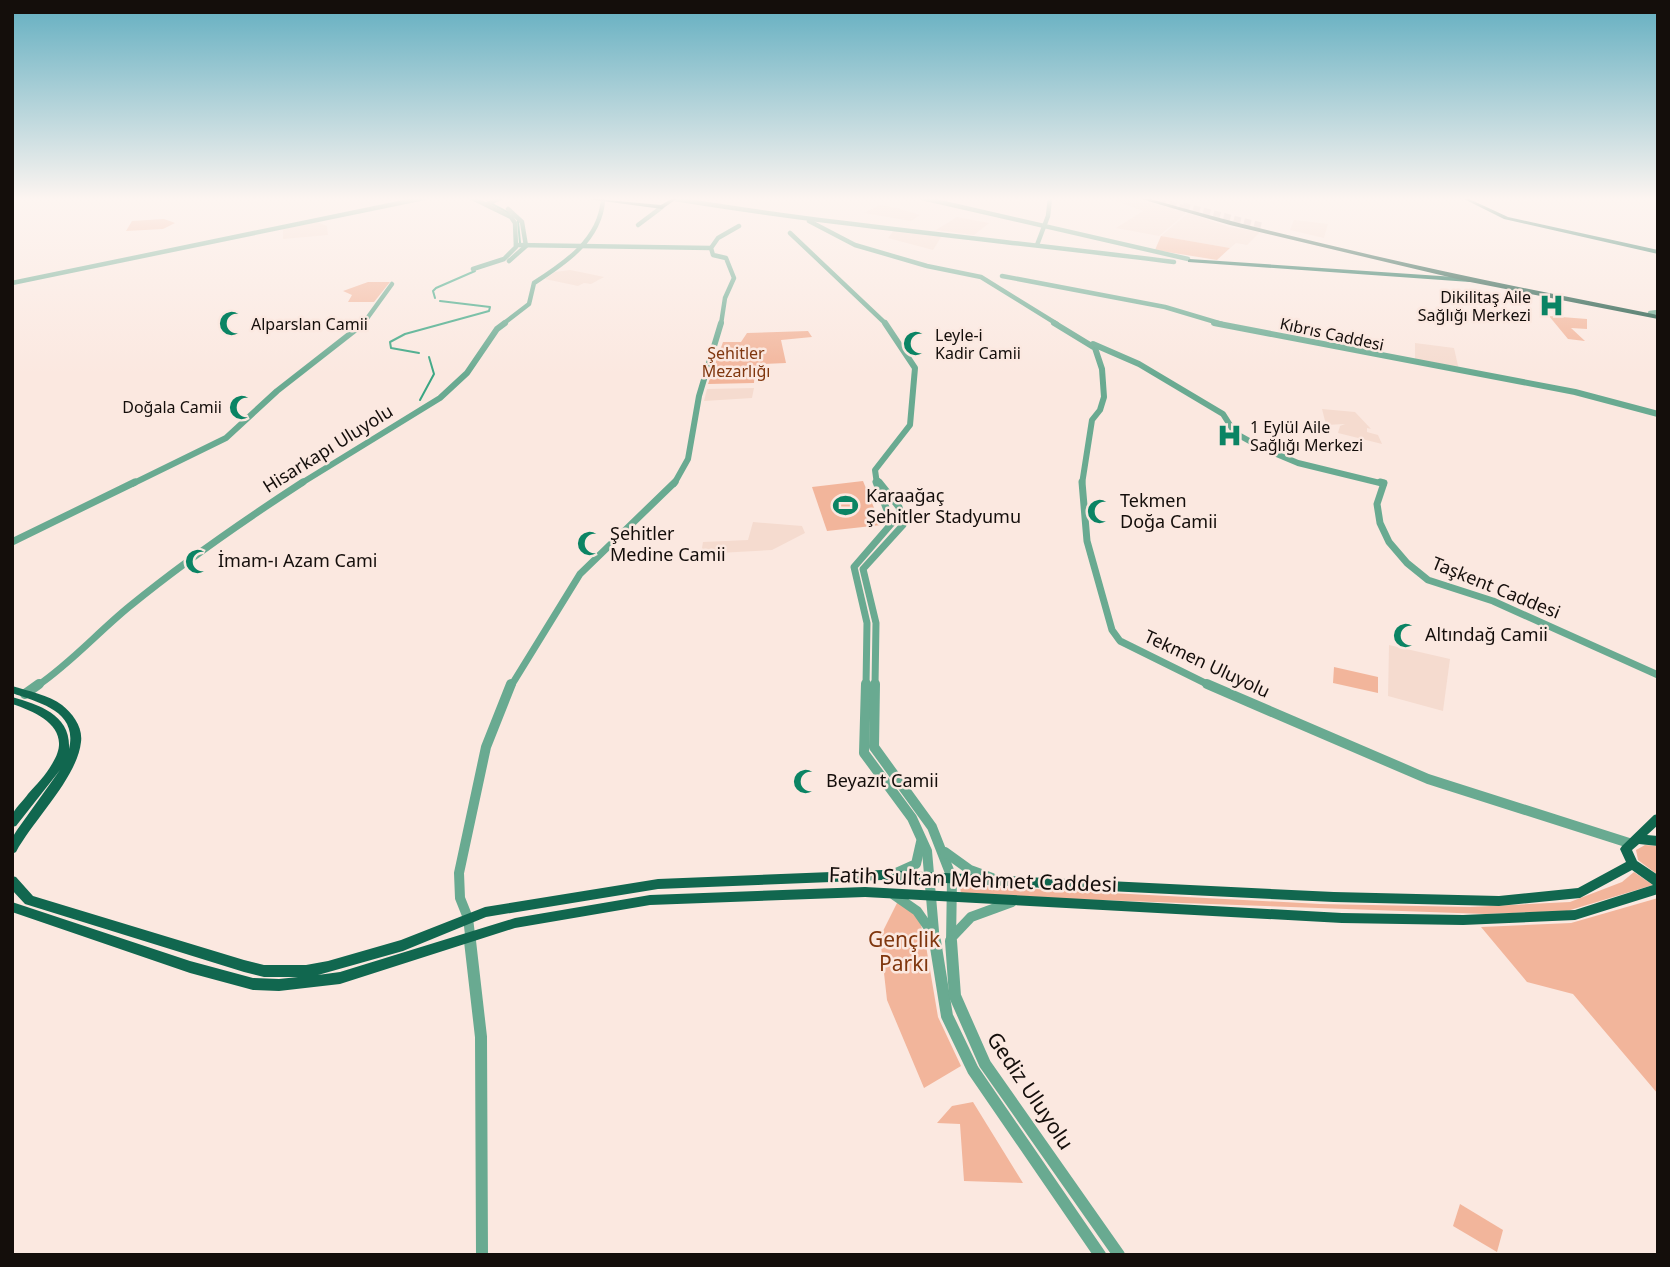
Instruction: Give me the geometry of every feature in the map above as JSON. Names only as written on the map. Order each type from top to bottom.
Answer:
[{"type":"highway","points":[[1372,257],[1454,277],[1469,278]]},
{"type":"highway","points":[[1386,257],[1469,278],[1656,314]]},
{"type":"main road","points":[[1189,259],[1444,280],[1469,278]]},
{"type":"main road","points":[[1444,280],[1454,277]]},
{"type":"main road","points":[[12,689],[56,706],[69,716],[78,730],[78,743],[70,765],[22,828],[12,849]]},
{"type":"main road","points":[[12,700],[45,711],[55,720],[64,737],[63,755],[58,765],[12,823]]},
{"type":"main road","points":[[1658,818],[1633,841],[1626,852],[1633,864],[1658,881]]},
{"type":"main road","points":[[1633,841],[1658,841]]},
{"type":"main road","name":"Fatih Sultan Mehmet Caddesi","points":[[12,881],[29,900],[264,971],[306,971],[352,961],[403,945],[485,912],[658,884],[881,875],[1499,901],[1580,893],[1633,864]]},
{"type":"main road","name":"Fatih Sultan Mehmet Caddesi","points":[[12,907],[26,914],[190,967],[253,984],[279,985],[340,978],[515,923],[650,900],[865,892],[1342,918],[1534,919],[1575,915],[1658,890]]},
{"type":"street","points":[[12,283],[137,257]]},
{"type":"street","points":[[506,257],[472,269],[480,271],[515,257]]},
{"type":"street","name":"Hisarkapı Uluyolu","points":[[25,694],[59,671],[125,609],[202,548],[306,480],[342,461],[374,436],[440,398],[467,373],[497,329],[529,304],[534,283],[569,257]]},
{"type":"street","points":[[482,1255],[481,1037],[468,918],[460,898],[460,873],[486,747],[513,680],[580,574],[673,486],[684,469],[699,396],[719,334],[724,298],[734,278],[726,258],[723,257]]},
{"type":"street","name":"Gediz Uluyolu","points":[[815,257],[885,323],[915,368],[910,425],[877,466],[877,487],[892,523],[854,567],[871,646],[874,747],[932,827],[943,850],[952,878],[951,938],[955,996],[985,1064],[1119,1255]]},
{"type":"street","name":"Tekmen Uluyolu","points":[[894,257],[981,278],[1087,341],[1100,355],[1104,371],[1102,402],[1100,410],[1092,418],[1086,445],[1082,488],[1086,542],[1112,630],[1119,641],[1174,670],[1428,779],[1633,841]]},
{"type":"street","points":[[1135,257],[1174,262]]},
{"type":"street","points":[[1181,257],[1189,259]]},
{"type":"street","name":"Kıbrıs Caddesi","points":[[1002,276],[1172,309],[1215,323],[1575,392],[1658,414]]},
{"type":"street","points":[[12,542],[226,438],[276,391],[362,326],[372,314],[377,300],[392,284]]},
{"type":"street","name":"Taşkent Caddesi","points":[[1087,341],[1139,364],[1223,414],[1234,433],[1262,448],[1298,463],[1384,483],[1377,504],[1380,523],[1398,552],[1428,580],[1504,606],[1658,675]]},
{"type":"street","name":"Gediz Uluyolu","points":[[871,646],[864,752],[921,832],[929,877],[942,996],[954,1035],[974,1070],[1100,1255]]},
{"type":"street","points":[[881,875],[912,870],[921,851],[921,832]]},
{"type":"street","points":[[943,850],[970,870],[1008,882]]},
{"type":"street","points":[[892,894],[914,905],[924,916],[935,939]]},
{"type":"street","points":[[951,938],[959,925],[972,916],[1016,901]]},
{"type":"shaded area","points":[[570,270],[604,277],[591,284],[578,286],[545,279],[555,272]]},
{"type":"shaded area","points":[[1415,343],[1454,348],[1459,370],[1415,363]]},
{"type":"shaded area","points":[[754,388],[752,398],[704,401],[707,389]]},
{"type":"shaded area","points":[[1322,409],[1355,412],[1371,429],[1367,428],[1367,432],[1378,435],[1382,444],[1338,433],[1340,426],[1345,424],[1326,425]]},
{"type":"shaded area","points":[[753,522],[802,526],[805,533],[772,550],[701,554],[703,542],[748,540]]},
{"type":"shaded area","points":[[1389,645],[1450,659],[1443,711],[1388,696]]},
{"type":"green space","points":[[368,282],[390,282],[374,302],[348,302],[352,295],[343,291]]},
{"type":"green space","points":[[1549,316],[1587,319],[1587,329],[1571,328],[1585,341],[1568,339]]},
{"type":"green space","name":"Şehitler Mezarlığı","points":[[808,331],[812,337],[781,340],[786,363],[763,364],[762,368],[755,368],[754,383],[708,384],[723,342],[741,342],[747,333]]},
{"type":"green space","name":"Karaağaç Şehitler Stadyumu","points":[[863,481],[881,525],[827,531],[812,487]]},
{"type":"green space","points":[[1334,667],[1378,677],[1378,693],[1333,683]]},
{"type":"green space","points":[[1645,845],[1658,846],[1658,875],[1638,860],[1636,850]]},
{"type":"green space","points":[[1634,872],[1653,885],[1567,911],[1485,914],[961,895],[960,885],[1320,904],[1470,907],[1570,902],[1622,882]]},
{"type":"green space","points":[[1658,898],[1658,1094],[1573,994],[1527,982],[1481,927],[1571,923]]},
{"type":"green space","name":"Gençlik Parkı","points":[[898,901],[919,918],[938,1017],[961,1066],[924,1088],[887,1000],[880,937]]},
{"type":"green space","points":[[973,1102],[1023,1183],[964,1181],[960,1124],[937,1123],[952,1106]]},
{"type":"green space","points":[[1460,1204],[1503,1230],[1497,1252],[1453,1226]]},
{"type":"waterway","points":[[435,298],[433,291],[436,288],[475,271]]},
{"type":"waterway","points":[[419,353],[391,348],[390,342],[405,334],[489,311],[490,307],[440,301]]},
{"type":"waterway","points":[[420,400],[434,374],[429,357]]},
{"type":"place","name":"Dikilitaş Aile Sağlığı Merkezi","points":[[1551,306]]},
{"type":"place","name":"Alparslan Camii","points":[[231,324]]},
{"type":"place","name":"Leyle-i Kadir Camii","points":[[915,344]]},
{"type":"place","name":"Doğala Camii","points":[[242,407]]},
{"type":"place","name":"1 Eylül Aile Sağlığı Merkezi","points":[[1230,436]]},
{"type":"place","name":"Karaağaç Şehitler Stadyumu","points":[[846,506]]},
{"type":"place","name":"Tekmen Doğa Camii","points":[[1100,511]]},
{"type":"place","name":"Şehitler Medine Camii","points":[[590,544]]},
{"type":"place","name":"İmam-ı Azam Cami","points":[[198,561]]},
{"type":"place","name":"Altındağ Camii","points":[[1405,635]]},
{"type":"place","name":"Beyazıt Camii","points":[[806,781]]}]
